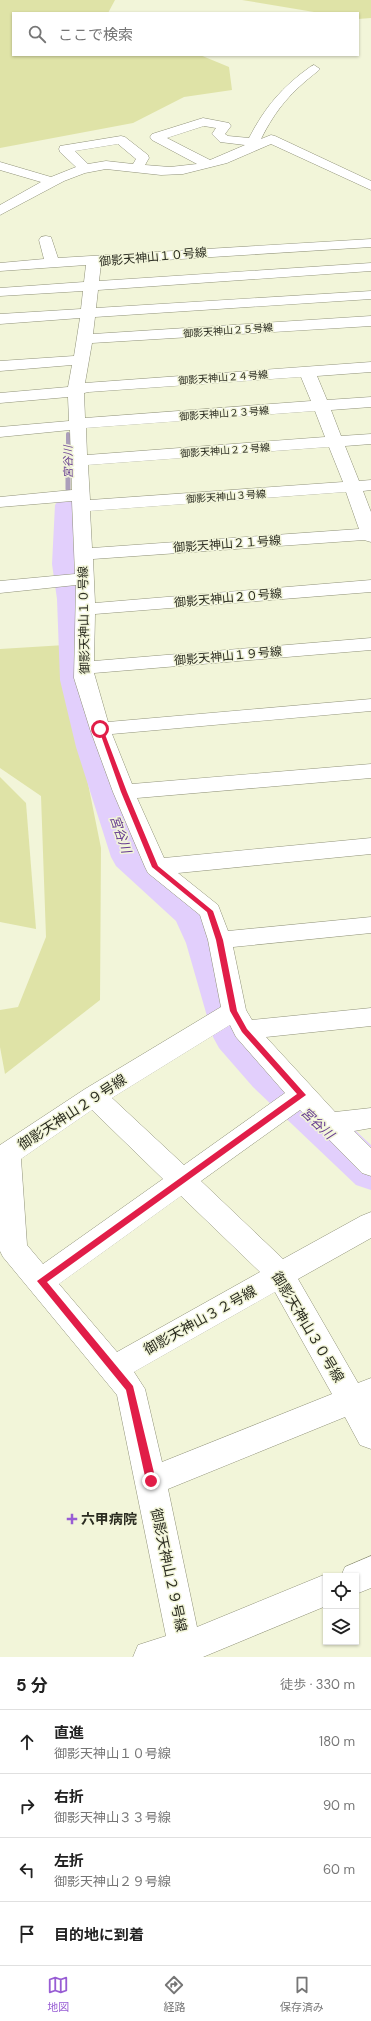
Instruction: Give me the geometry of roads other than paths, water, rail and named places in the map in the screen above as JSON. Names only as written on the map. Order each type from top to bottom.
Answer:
[{"type":"street","points":[[251,145],[267,115],[293,85],[314,69]]},
{"type":"street","points":[[208,164],[156,137],[203,122],[225,126],[218,134],[224,139],[251,145]]},
{"type":"street","points":[[0,211],[54,182],[86,169],[118,166],[171,171],[208,164],[233,156],[251,145],[271,138],[371,186]]},
{"type":"street","points":[[86,169],[65,149],[121,140],[143,158],[137,168]]},
{"type":"street","points":[[0,166],[54,182]]},
{"type":"street","points":[[46,240],[52,263]]},
{"type":"street","name":"御影天神山１０号線","points":[[231,1019],[220,940],[210,911],[156,867],[124,792],[100,729],[84,678],[86,609],[83,579],[81,501],[76,425],[76,390],[85,339],[94,260],[371,243]]},
{"type":"street","points":[[0,267],[94,260]]},
{"type":"street","points":[[0,292],[371,267]]},
{"type":"street","points":[[0,319],[371,294]]},
{"type":"street","name":"御影天神山２５号線","points":[[85,339],[371,321]]},
{"type":"street","points":[[0,366],[81,360]]},
{"type":"street","name":"御影天神山２４号線","points":[[0,398],[62,394],[88,387],[371,367]]},
{"type":"street","points":[[307,371],[320,406],[336,441],[371,535]]},
{"type":"street","name":"御影天神山２３号線","points":[[0,432],[371,402]]},
{"type":"street","name":"御影天神山２２号線","points":[[79,461],[371,439]]},
{"type":"street","name":"御影天神山３号線","points":[[0,502],[81,501],[371,485]]},
{"type":"street","name":"御影天神山２１号線","points":[[83,554],[371,535]]},
{"type":"street","points":[[3,587],[83,579]]},
{"type":"street","name":"御影天神山２０号線","points":[[86,609],[371,586]]},
{"type":"street","name":"御影天神山１９号線","points":[[84,668],[371,644]]},
{"type":"street","points":[[100,729],[371,705]]},
{"type":"street","points":[[124,792],[371,771]]},
{"type":"street","points":[[156,867],[371,846]]},
{"type":"street","points":[[220,940],[371,925]]},
{"type":"street","points":[[231,1019],[371,1017]]},
{"type":"street","points":[[231,1019],[295,1100],[329,1123],[371,1165]]},
{"type":"street","name":"御影天神山２９号線","points":[[185,1653],[151,1481],[130,1388],[13,1249],[7,1154],[94,1096],[231,1019]]},
{"type":"street","name":"御影天神山３０号線","points":[[94,1096],[280,1274],[361,1396],[371,1435]]},
{"type":"street","points":[[41,1281],[295,1100]]},
{"type":"street","points":[[329,1123],[371,1118]]},
{"type":"street","name":"御影天神山３２号線","points":[[113,1369],[371,1224]]},
{"type":"street","points":[[151,1481],[361,1396]]},
{"type":"street","points":[[359,1577],[371,1572]]},
{"type":"street","points":[[150,1657],[185,1653],[323,1591]]},
{"type":"waterway","name":"宮谷川","points":[[68,434],[68,489]]},
{"type":"waterway","name":"宮谷川","points":[[69,505],[67,564],[69,588],[72,599],[76,680],[93,747],[129,857],[191,913],[205,943],[233,1037],[268,1075],[371,1172]]},
{"type":"place","name":"六甲病院","points":[[72,1519]]}]
